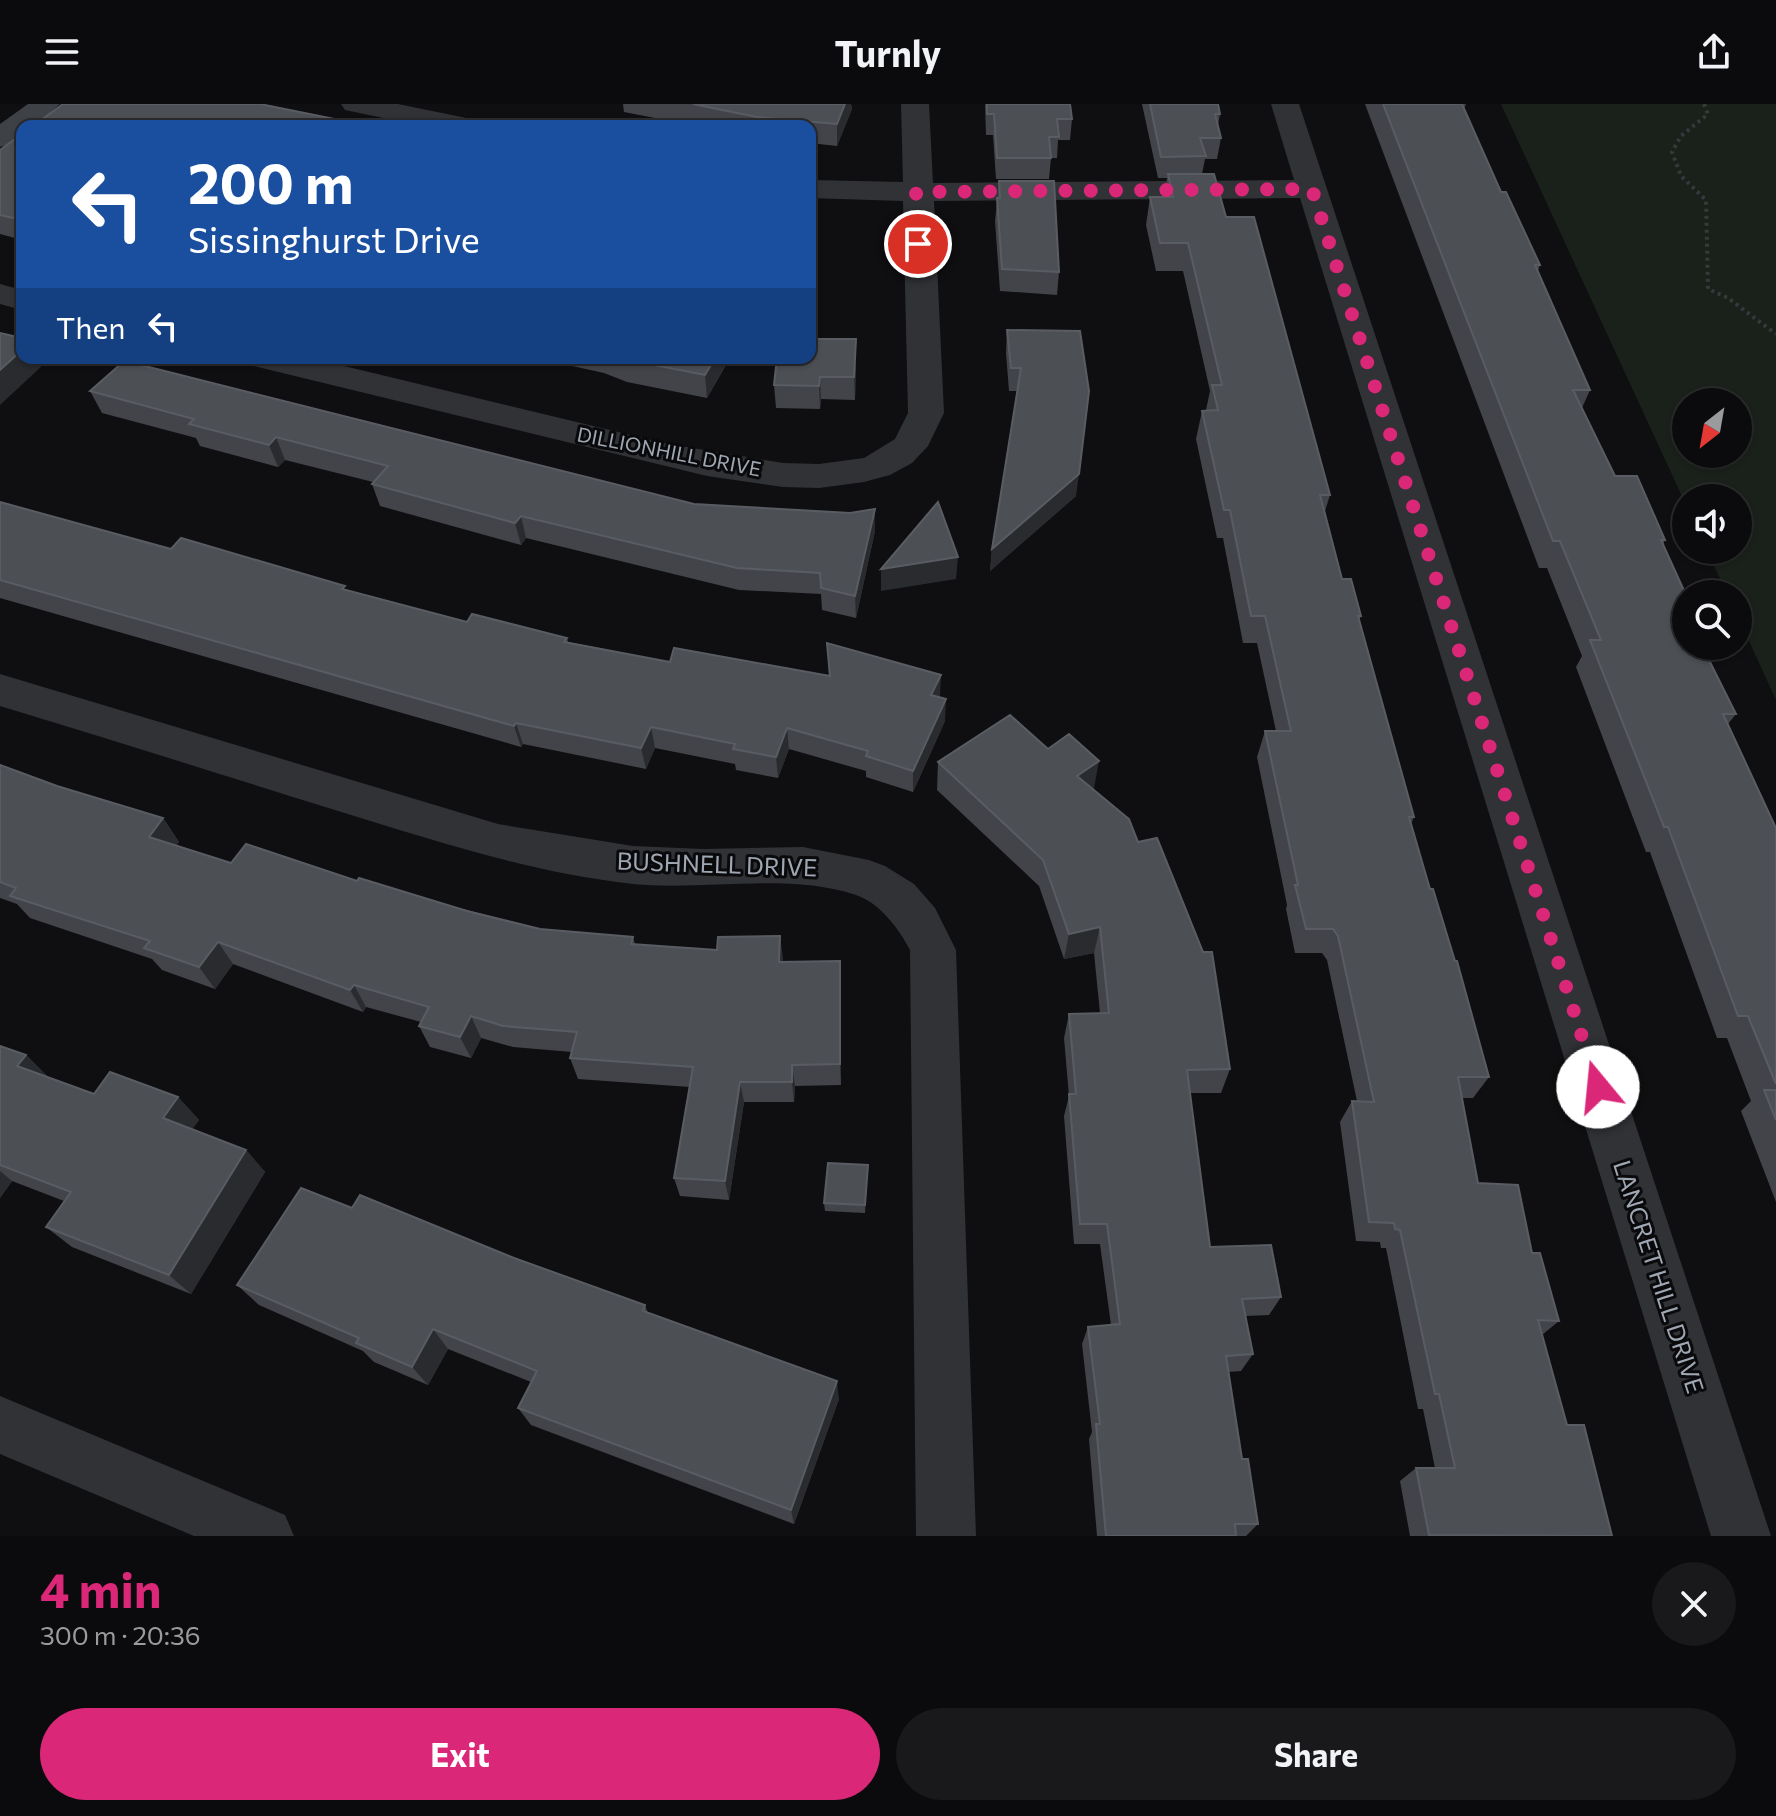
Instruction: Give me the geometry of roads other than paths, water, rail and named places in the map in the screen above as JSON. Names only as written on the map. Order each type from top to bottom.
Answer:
[{"type":"main road","points":[[24,120],[46,104]]},
{"type":"street","points":[[355,104],[436,120]]},
{"type":"street","name":"DILLIONHILL DRIVE","points":[[291,364],[686,459],[762,471],[818,475],[873,468],[894,459],[913,445],[922,430],[926,413],[915,104]]},
{"type":"street","name":"LANCRET HILL DRIVE","points":[[1285,104],[1741,1536]]},
{"type":"street","points":[[816,189],[916,192],[1312,189]]},
{"type":"street","name":"BUSHNELL DRIVE","points":[[0,690],[498,842],[633,865],[703,868],[803,866],[835,870],[869,879],[898,898],[919,922],[933,950],[946,1536]]},
{"type":"street","points":[[0,1425],[264,1536]]}]
